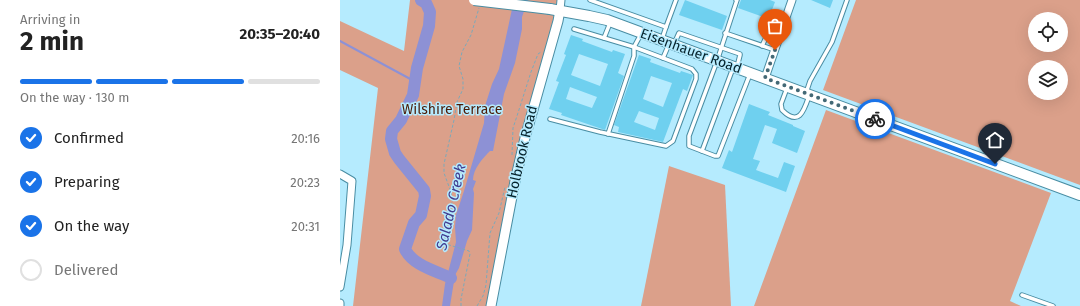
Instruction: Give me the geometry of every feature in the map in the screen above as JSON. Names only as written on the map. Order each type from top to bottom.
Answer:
[{"type":"main road","name":"Eisenhauer Road","points":[[477,2],[557,6],[610,22],[1080,195]]},
{"type":"street","points":[[765,78],[792,0]]},
{"type":"street","name":"Holbrook Road","points":[[491,306],[515,181],[533,105],[558,21],[557,6]]},
{"type":"street","points":[[340,174],[352,181],[347,245],[341,271],[340,287]]},
{"type":"lane","points":[[590,0],[666,27]]},
{"type":"lane","points":[[663,58],[668,43],[666,27],[676,0]]},
{"type":"lane","points":[[736,0],[717,61],[688,141],[689,146],[718,156],[750,73]]},
{"type":"lane","points":[[788,87],[781,104],[782,110],[787,115],[797,118],[803,113],[810,81],[832,42],[847,0]]},
{"type":"lane","points":[[604,38],[610,22]]},
{"type":"lane","points":[[550,119],[608,134],[664,146],[673,141],[696,79],[696,74],[692,69],[634,47],[574,29]]},
{"type":"lane","points":[[762,46],[769,31],[781,34]]},
{"type":"lane","points":[[608,134],[634,56],[634,47],[641,33]]},
{"type":"lane","points":[[668,43],[680,33],[740,54],[702,151]]},
{"type":"lane","points":[[726,33],[775,50]]},
{"type":"lane","points":[[1022,295],[1053,306]]},
{"type":"path","points":[[461,306],[470,254],[468,251],[446,244],[444,241],[452,202],[451,192],[444,173],[444,164],[457,102],[463,89],[463,79],[459,66],[460,59],[462,52],[471,36],[477,2]]},
{"type":"path","points":[[512,156],[513,128],[531,72],[538,54],[550,48]]},
{"type":"path","points":[[477,306],[483,296],[486,285],[490,232],[499,213],[506,182]]},
{"type":"green space","name":"Wilshire Terrace","points":[[410,0],[557,0],[534,93],[488,306],[353,306],[378,88],[340,70],[340,21],[404,51]]},
{"type":"green space","points":[[856,0],[1080,0],[1080,185],[823,90]]},
{"type":"green space","points":[[826,110],[1051,193],[1010,301],[1021,306],[754,306]]},
{"type":"green space","points":[[669,166],[725,185],[731,306],[641,306]]},
{"type":"water","points":[[514,0],[528,0],[522,17],[522,29],[515,63],[504,94],[493,151],[490,151],[482,160],[473,176],[473,180],[476,181],[473,189],[472,230],[459,268],[455,275],[450,306],[442,306],[445,284],[456,242],[456,215],[484,123],[485,106],[492,84],[499,69]]},
{"type":"building","points":[[685,0],[727,16],[722,30],[679,15]]},
{"type":"building","points":[[741,0],[770,0],[775,2],[770,15],[768,14],[766,18],[738,8]]},
{"type":"building","points":[[811,0],[833,0],[830,8]]},
{"type":"building","points":[[571,35],[583,39],[582,41],[612,52],[613,50],[625,54],[618,73],[624,76],[605,130],[561,115],[562,113],[549,109],[559,82],[556,81],[566,55],[564,54]],"holes":[[[579,54],[608,64],[600,86],[571,75]],[[570,87],[597,97],[592,108],[566,99]]]},
{"type":"building","points":[[639,55],[651,59],[650,62],[680,73],[681,71],[693,75],[687,91],[683,89],[663,142],[618,132],[619,127],[614,125]],"holes":[[[651,76],[672,83],[663,107],[643,99]],[[639,111],[659,118],[655,130],[634,122]]]},
{"type":"building","points":[[749,104],[770,112],[768,115],[805,131],[797,153],[772,143],[777,129],[765,125],[753,159],[760,161],[756,170],[778,178],[784,162],[795,166],[786,192],[722,168],[729,150],[732,152]]},
{"type":"waterway","points":[[421,0],[426,3],[430,12],[429,26],[417,68],[413,95],[401,120],[392,131],[391,139],[395,153],[424,190],[425,196],[421,215],[414,223],[405,249],[408,255],[419,263],[451,278]]},
{"type":"waterway","points":[[340,41],[414,81]]},
{"type":"way so far","points":[[775,50],[765,78],[875,119]]},
{"type":"route","points":[[875,119],[995,164]]},
{"type":"water label","name":"Salado Creek","points":[[451,207]]}]
